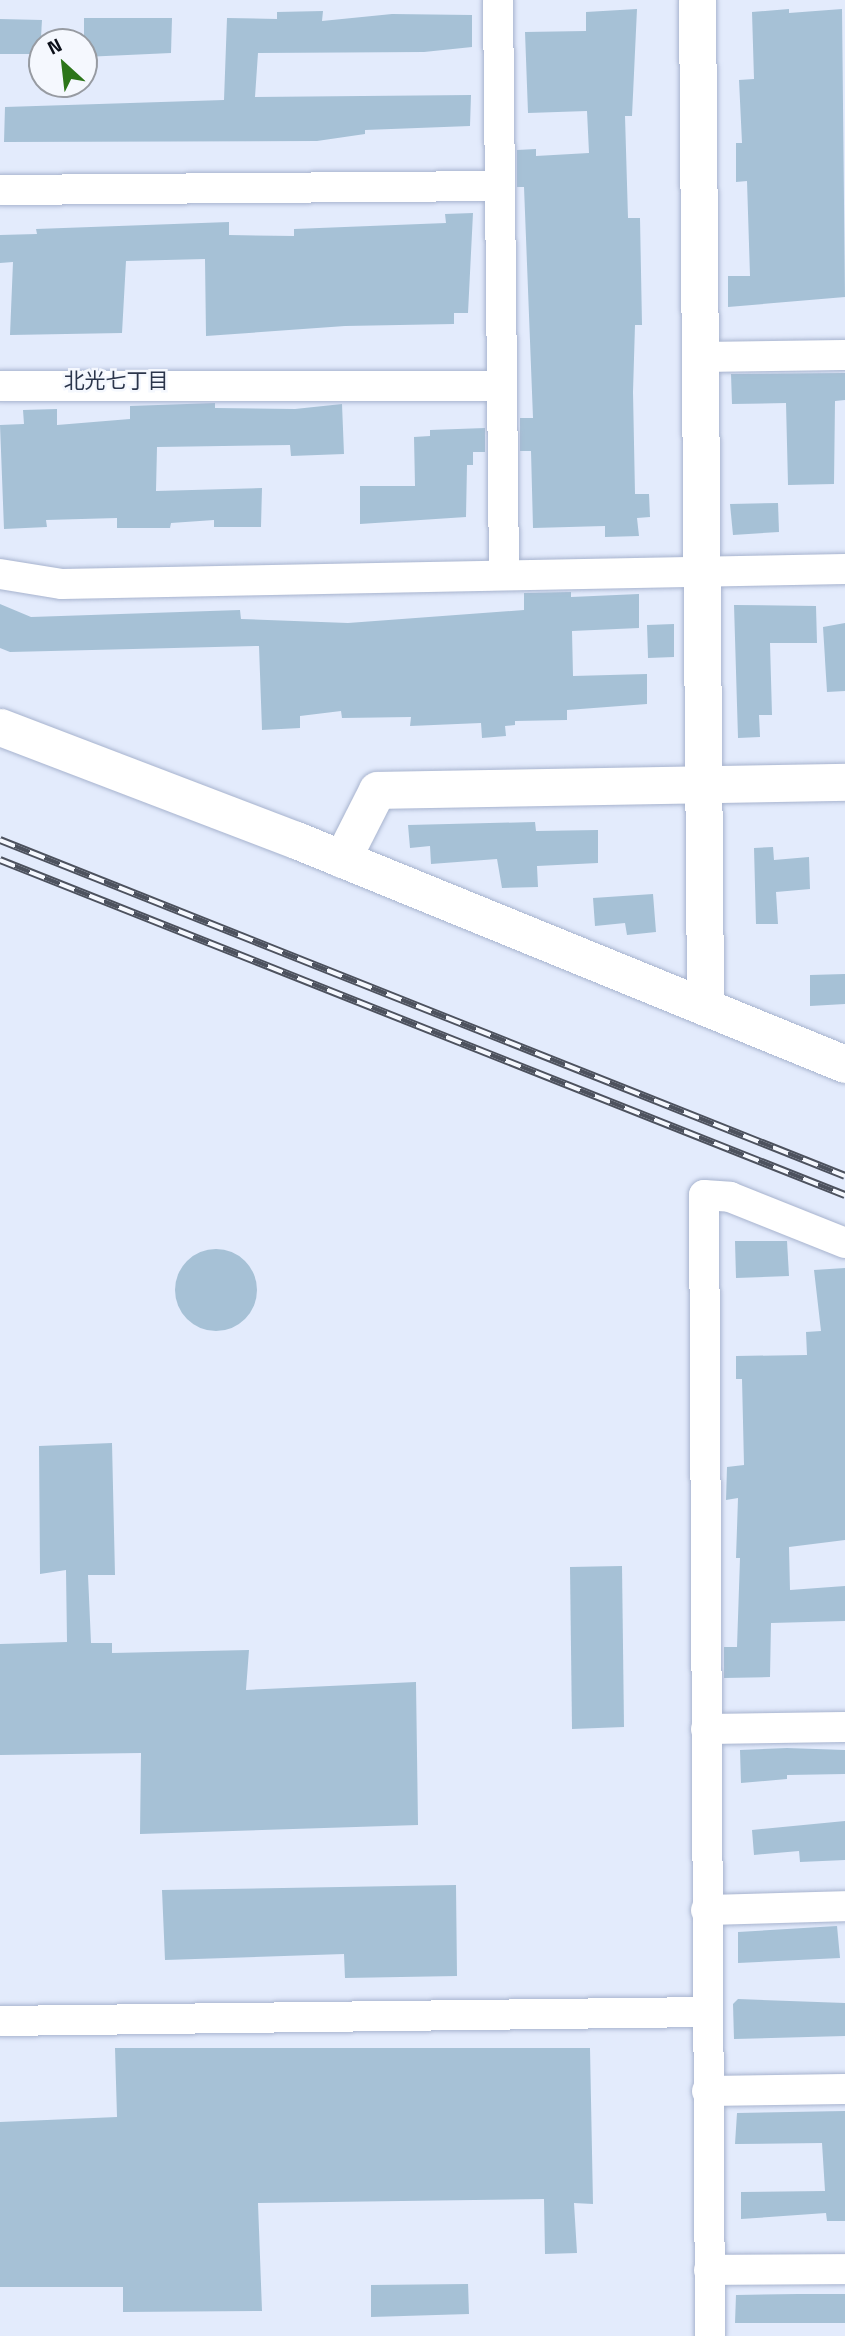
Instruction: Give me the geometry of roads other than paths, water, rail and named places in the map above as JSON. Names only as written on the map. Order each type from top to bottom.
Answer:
[{"type":"street","points":[[498,0],[504,574]]},
{"type":"street","points":[[696,0],[705,1007]]},
{"type":"street","points":[[0,190],[500,186]]},
{"type":"street","points":[[699,357],[845,355]]},
{"type":"street","points":[[0,386],[502,386]]},
{"type":"street","points":[[0,574],[62,584],[845,569]]},
{"type":"street","points":[[0,727],[342,859],[845,1064]]},
{"type":"street","points":[[342,859],[377,790],[845,782]]},
{"type":"street","points":[[710,2336],[706,2012],[704,1195],[730,1197],[845,1243]]},
{"type":"street","points":[[706,1729],[845,1727]]},
{"type":"street","points":[[706,1910],[845,1906]]},
{"type":"street","points":[[0,2021],[706,2012]]},
{"type":"street","points":[[707,2091],[845,2089]]},
{"type":"street","points":[[709,2270],[845,2269]]},
{"type":"railway","points":[[0,840],[845,1176]]},
{"type":"railway","points":[[0,860],[845,1195]]},
{"type":"district","name":"北光七丁目","points":[[116,380]]}]
